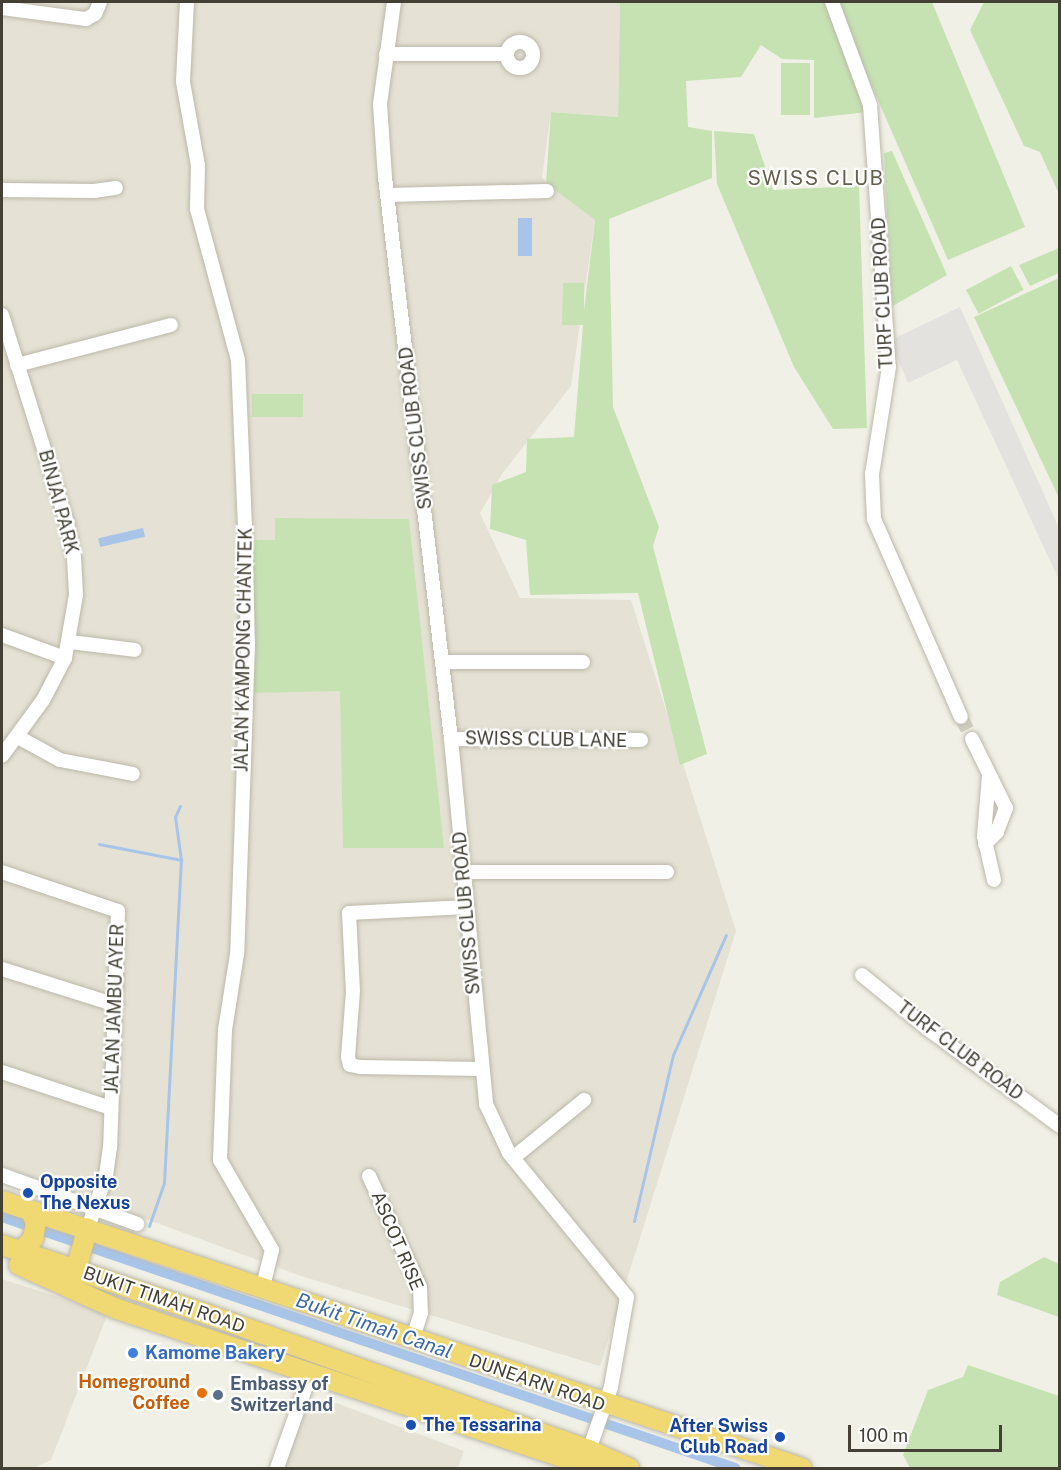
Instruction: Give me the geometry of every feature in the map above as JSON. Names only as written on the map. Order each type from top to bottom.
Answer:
[{"type":"highway","name":"DUNEARN ROAD","points":[[2,1201],[88,1228],[412,1340],[604,1410],[802,1468]]},
{"type":"highway","points":[[11,1249],[33,1239],[36,1222],[30,1210]]},
{"type":"highway","points":[[81,1272],[78,1262],[88,1228]]},
{"type":"highway","name":"BUKIT TIMAH ROAD","points":[[11,1249],[201,1312],[589,1458],[629,1468]]},
{"type":"highway","points":[[2,1260],[58,1280],[117,1309],[589,1458]]},
{"type":"highway","points":[[201,1312],[200,1325],[210,1339]]},
{"type":"street","points":[[2,8],[86,20],[95,14],[99,2]]},
{"type":"street","name":"JALAN KAMPONG CHANTEK","points":[[187,2],[183,82],[198,165],[197,209],[238,360],[245,524],[248,645],[237,943],[225,1030],[220,1160],[272,1250],[262,1290]]},
{"type":"street","name":"SWISS CLUB ROAD","points":[[394,2],[380,104],[387,195],[451,739],[486,1104],[513,1158],[627,1297],[604,1410]]},
{"type":"street","name":"TURF CLUB ROAD","points":[[832,2],[860,72],[870,105],[872,128],[889,367],[872,474],[874,519],[961,717]]},
{"type":"street","points":[[386,54],[507,54]]},
{"type":"street","points":[[2,190],[116,188]]},
{"type":"street","points":[[387,195],[547,191]]},
{"type":"street","name":"BINJAI PARK","points":[[2,315],[74,557],[76,595],[70,642],[65,658],[18,737],[2,756]]},
{"type":"street","points":[[18,365],[171,325]]},
{"type":"street","points":[[2,635],[65,658]]},
{"type":"street","points":[[70,642],[135,650]]},
{"type":"street","points":[[442,662],[583,662]]},
{"type":"street","points":[[18,737],[60,760],[133,774]]},
{"type":"street","name":"SWISS CLUB LANE","points":[[451,739],[641,740]]},
{"type":"street","points":[[972,739],[1006,808],[1003,819],[985,844]]},
{"type":"street","points":[[990,775],[985,844],[994,880]]},
{"type":"street","points":[[986,816],[1002,801]]},
{"type":"street","name":"JALAN JAMBU AYER","points":[[2,872],[118,911],[116,1005],[106,1175],[88,1228]]},
{"type":"street","points":[[465,872],[667,872]]},
{"type":"street","points":[[467,907],[349,913],[353,991],[348,1058],[350,1065],[360,1067],[481,1069]]},
{"type":"street","points":[[2,969],[116,1005]]},
{"type":"street","name":"TURF CLUB ROAD","points":[[862,975],[928,1029],[1059,1126]]},
{"type":"street","points":[[2,1072],[111,1108]]},
{"type":"street","points":[[513,1158],[584,1100]]},
{"type":"street","points":[[2,1175],[137,1224]]},
{"type":"street","name":"ASCOT RISE","points":[[369,1176],[420,1287],[421,1313],[412,1340]]},
{"type":"street","points":[[277,1468],[311,1372]]},
{"type":"street","points":[[589,1458],[604,1410]]},
{"type":"shaded area","points":[[2,2],[620,2],[618,117],[551,112],[542,178],[595,220],[571,386],[502,474],[480,513],[520,598],[631,600],[736,931],[600,1366],[301,1276],[2,1166]]},
{"type":"shaded area","points":[[960,307],[1059,528],[1059,580],[957,360],[908,383],[894,350],[893,339]]},
{"type":"shaded area","points":[[2,1279],[108,1313],[51,1460],[34,1468],[2,1468]]},
{"type":"shaded area","name":"The Tessarina","points":[[326,1399],[464,1451],[458,1468],[284,1468],[305,1410]]},
{"type":"green space","points":[[620,2],[831,2],[867,112],[814,118],[814,60],[782,59],[761,45],[741,77],[686,81],[688,127],[712,131],[712,178],[609,219],[613,407],[659,527],[653,546],[707,754],[680,765],[638,593],[530,595],[526,540],[490,529],[492,485],[526,472],[527,439],[574,437],[583,325],[562,325],[563,283],[584,283],[584,311],[595,220],[546,183],[551,112],[618,117]]},
{"type":"green space","points":[[835,2],[932,2],[1025,227],[948,260]]},
{"type":"green space","points":[[984,2],[1059,2],[1059,194],[1040,152],[1024,146],[970,30]]},
{"type":"green space","points":[[781,63],[810,63],[810,115],[781,115]]},
{"type":"green space","points":[[714,131],[754,134],[773,190],[859,186],[867,428],[833,429],[794,367],[717,184]]},
{"type":"green space","points":[[892,151],[947,275],[891,307],[884,153]]},
{"type":"green space","points":[[1059,248],[1059,273],[1030,286],[1019,265]]},
{"type":"green space","points":[[1011,266],[1024,290],[979,314],[966,290]]},
{"type":"green space","points":[[1059,278],[1060,495],[1058,496],[974,317]]},
{"type":"green space","points":[[252,394],[303,394],[303,417],[252,417]]},
{"type":"green space","points":[[275,518],[409,519],[444,848],[343,848],[340,691],[252,693],[254,540],[275,540]]},
{"type":"green space","points":[[1044,1257],[1059,1264],[1059,1317],[997,1295],[1000,1282]]},
{"type":"green space","points":[[968,1365],[1059,1396],[1059,1468],[910,1468],[903,1455],[928,1390],[963,1377]]},
{"type":"water","points":[[518,218],[532,218],[532,256],[518,256]]},
{"type":"water","points":[[143,528],[145,537],[100,547],[98,538]]},
{"type":"waterway","points":[[149,1226],[164,1183],[181,860],[175,817],[180,806]]},
{"type":"waterway","points":[[99,844],[181,860]]},
{"type":"waterway","points":[[634,1221],[673,1055],[726,935]]},
{"type":"waterway","name":"Bukit Timah Canal","points":[[2,1217],[735,1468]]},
{"type":"tunnel","points":[[961,717],[972,739]]},
{"type":"place","name":"Opposite The Nexus","points":[[28,1193]]},
{"type":"place","name":"Kamome Bakery","points":[[133,1353]]},
{"type":"place","name":"Homeground Coffee","points":[[202,1393]]},
{"type":"place","name":"Embassy of Switzerland","points":[[218,1395]]},
{"type":"place","name":"The Tessarina","points":[[411,1425]]},
{"type":"place","name":"After Swiss Club Road","points":[[780,1437]]},
{"type":"district","name":"SWISS CLUB","points":[[816,178]]}]
